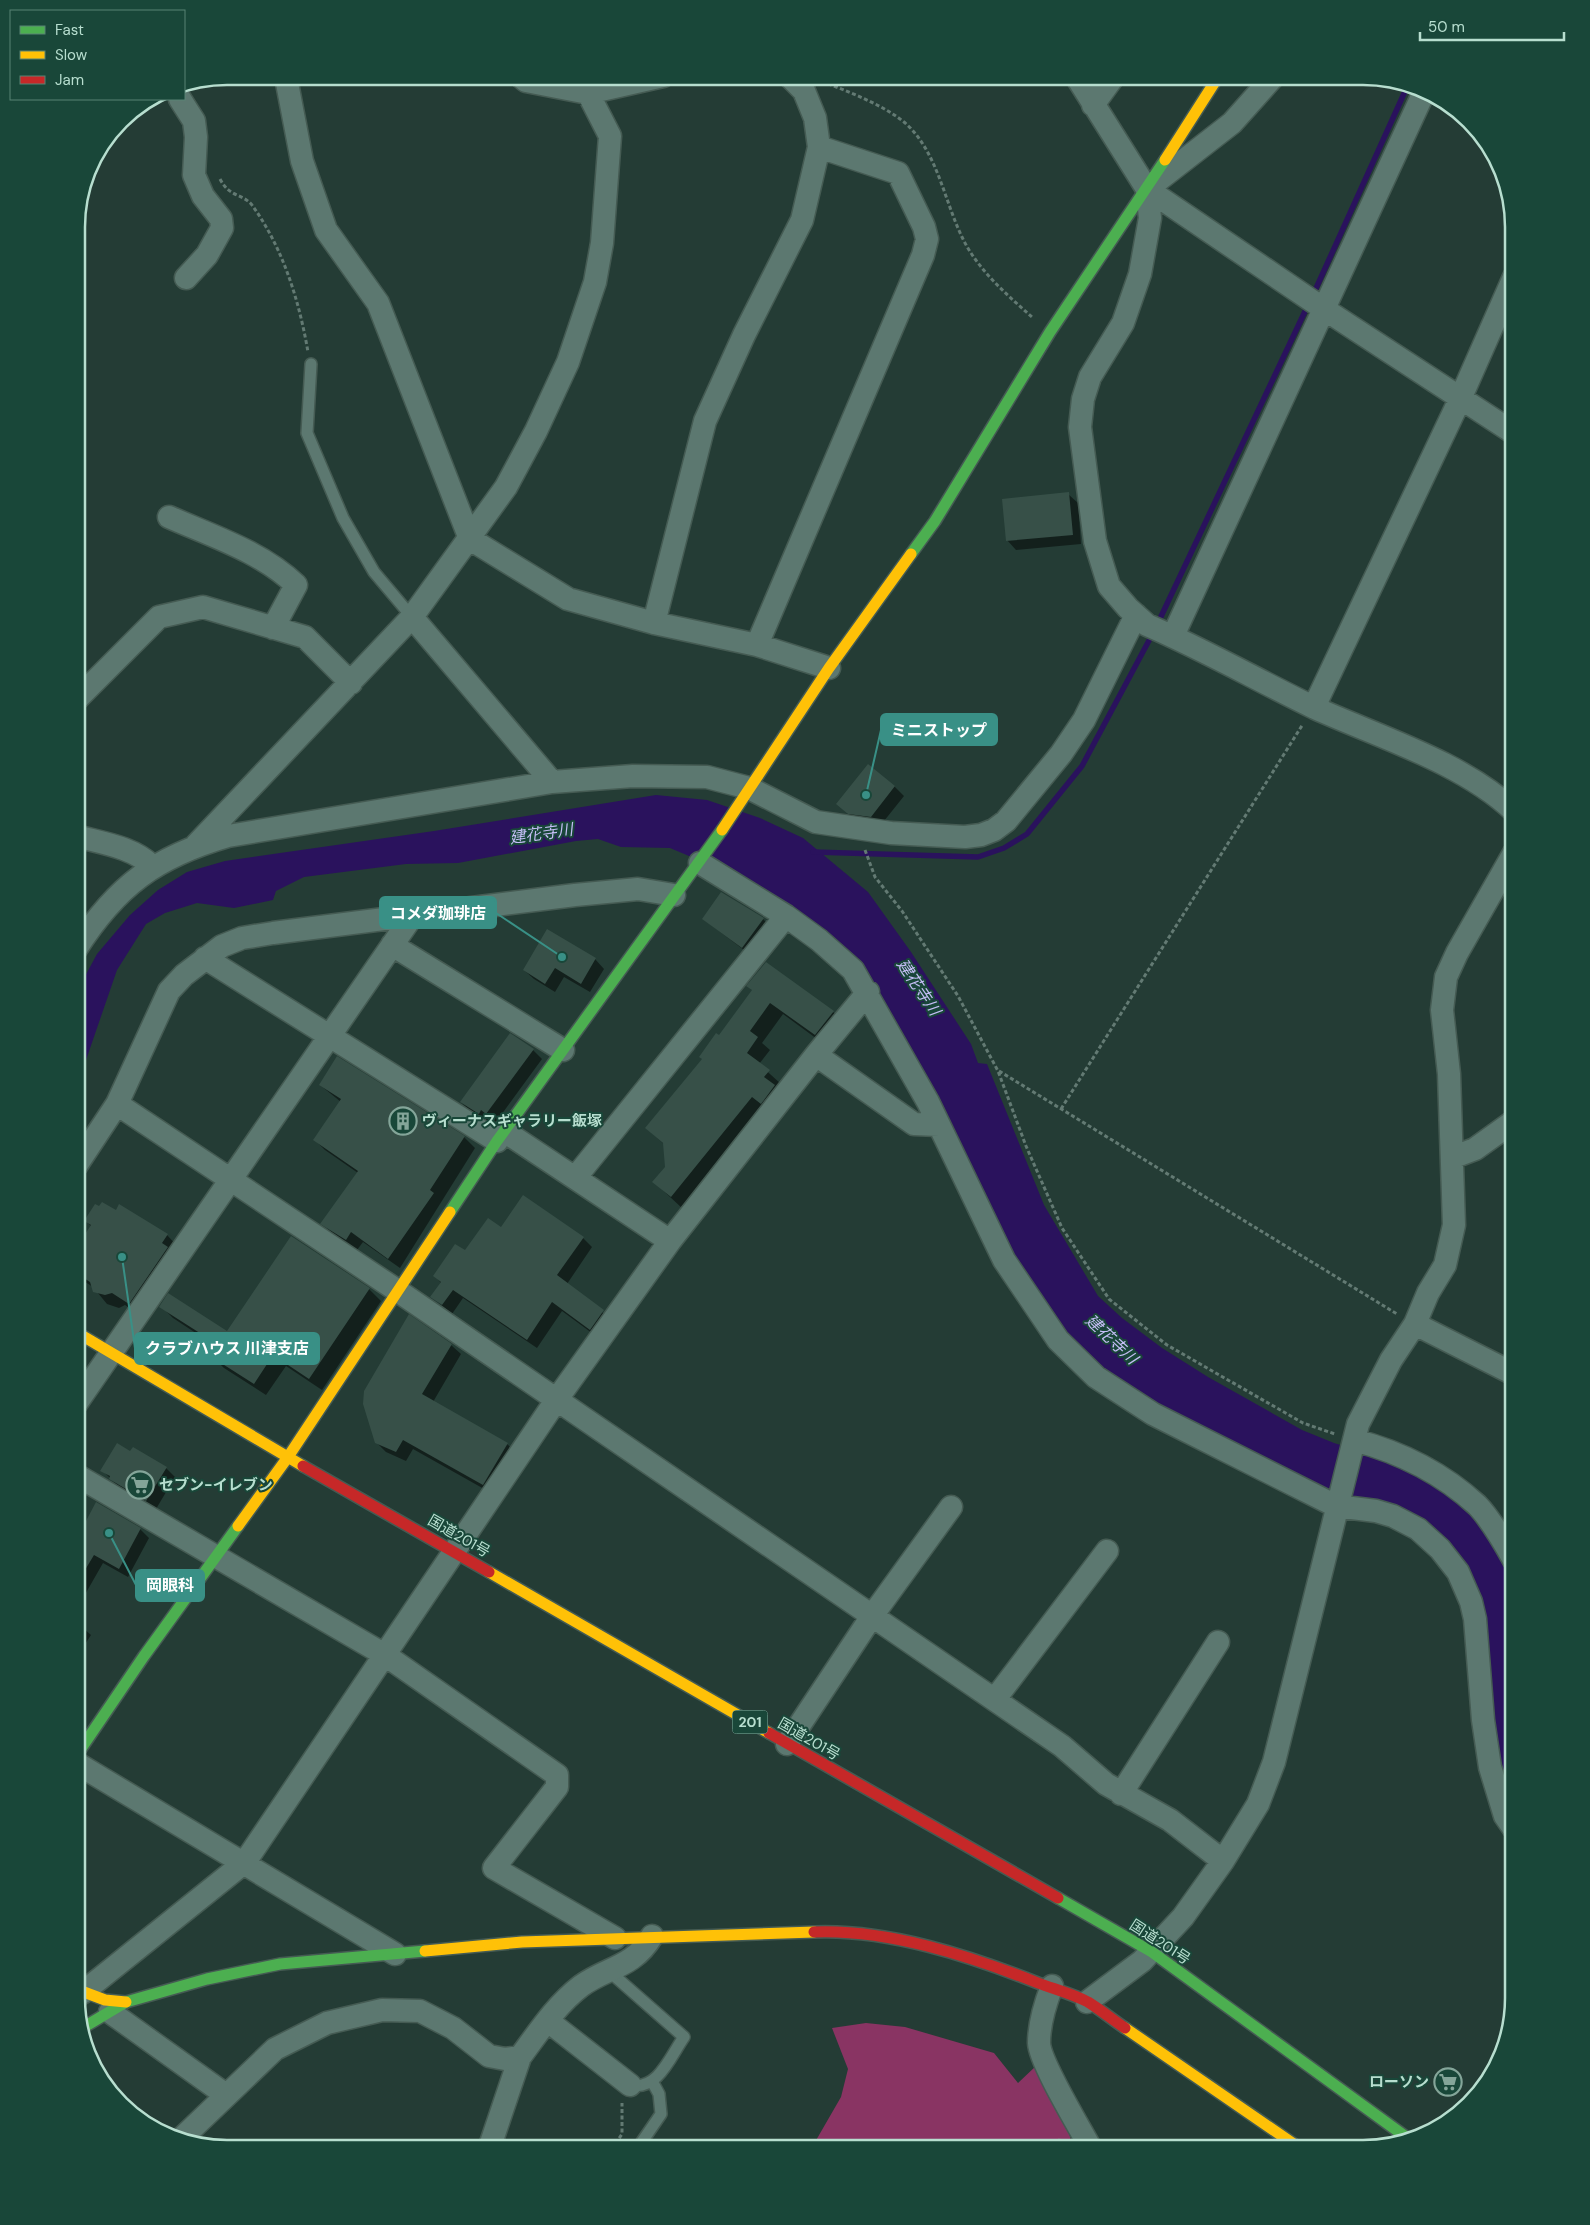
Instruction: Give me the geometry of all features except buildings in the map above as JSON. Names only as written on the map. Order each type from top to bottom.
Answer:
[{"type":"main road","points":[[85,1743],[288,1457],[501,1136],[674,895],[700,863],[829,668],[935,521],[1050,332],[1147,189],[1212,85]]},
{"type":"main road","name":"国道201号","points":[[85,1337],[288,1457],[456,1551],[787,1744],[1152,1952],[1402,2134]]},
{"type":"main road","points":[[88,2025],[118,2007],[207,1979],[280,1964],[522,1942],[652,1936],[832,1932],[890,1938],[948,1952],[1052,1986],[1087,2002],[1288,2140]]},
{"type":"main road","points":[[85,1993],[118,2007]]},
{"type":"street","points":[[287,85],[302,161],[326,230],[378,302],[470,539],[568,599],[654,623],[757,645],[829,668]]},
{"type":"street","points":[[547,85],[588,93],[623,85]]},
{"type":"street","points":[[654,623],[705,421],[744,335],[802,220],[819,147],[815,118],[804,91],[798,85]]},
{"type":"street","points":[[1081,85],[1147,189],[1324,309],[1505,426]]},
{"type":"street","points":[[1093,105],[1107,85]]},
{"type":"street","points":[[1147,189],[1232,123],[1265,85]]},
{"type":"street","points":[[196,846],[412,617],[506,487],[536,431],[568,362],[595,282],[602,243],[610,136],[588,93]]},
{"type":"street","points":[[1172,636],[1421,98]]},
{"type":"street","points":[[181,100],[194,121],[196,137],[194,174],[203,196],[221,219],[222,228],[207,255],[186,278]]},
{"type":"street","points":[[757,645],[923,255],[927,239],[924,227],[898,173],[819,147]]},
{"type":"street","points":[[1147,189],[1150,218],[1140,274],[1123,322],[1090,377],[1083,399],[1080,428],[1095,541],[1109,586],[1147,625],[1314,707],[1463,774],[1505,802]]},
{"type":"street","points":[[1314,707],[1461,397],[1505,297]]},
{"type":"street","points":[[168,517],[256,556],[282,572],[296,585],[273,628]]},
{"type":"street","points":[[85,691],[158,617],[203,607],[305,637],[352,682]]},
{"type":"street","points":[[85,936],[112,901],[152,866],[196,846],[228,836],[552,782],[633,776],[707,778],[816,822],[857,829],[965,837],[981,835],[994,830],[1006,821],[1061,754],[1079,727],[1136,615]]},
{"type":"street","points":[[412,617],[552,782]]},
{"type":"street","points":[[85,839],[133,852],[143,857],[152,866]]},
{"type":"street","points":[[700,863],[786,916],[820,940],[853,970],[868,992],[939,1125],[1004,1260],[1058,1340],[1096,1377],[1153,1414],[1338,1502],[1376,1511],[1418,1529],[1440,1549],[1458,1572],[1471,1602],[1475,1619],[1483,1720],[1490,1768],[1505,1816]]},
{"type":"street","points":[[1087,2002],[1152,1952],[1183,1917],[1223,1861],[1258,1804],[1274,1762],[1358,1424],[1391,1360],[1415,1324],[1428,1293],[1445,1265],[1454,1224],[1454,1157],[1449,1074],[1442,1010],[1446,977],[1457,953],[1505,869]]},
{"type":"street","points":[[85,1152],[117,1104],[168,991],[205,958],[222,946],[242,938],[412,915],[638,889],[674,895]]},
{"type":"street","points":[[85,1391],[412,915]]},
{"type":"street","points":[[575,1178],[786,916]]},
{"type":"street","points":[[392,945],[563,1050]]},
{"type":"street","points":[[205,958],[329,1036],[575,1178],[670,1241]]},
{"type":"street","points":[[85,1986],[245,1862],[456,1551],[556,1399],[670,1241],[868,992]]},
{"type":"street","points":[[816,1055],[914,1124],[939,1125]]},
{"type":"street","points":[[117,1104],[398,1291],[995,1699],[1062,1746],[1106,1784],[1170,1820],[1223,1861]]},
{"type":"street","points":[[1454,1157],[1475,1149],[1505,1127]]},
{"type":"street","points":[[1415,1324],[1505,1369]]},
{"type":"street","points":[[1354,1443],[1408,1458],[1445,1480],[1478,1506],[1505,1546]]},
{"type":"street","points":[[85,1480],[385,1655],[557,1775],[557,1787],[494,1868],[615,1938]]},
{"type":"street","points":[[787,1744],[872,1616],[951,1507]]},
{"type":"street","points":[[995,1699],[1107,1551]]},
{"type":"street","points":[[1121,1794],[1218,1642]]},
{"type":"street","points":[[85,1768],[245,1862],[396,1954]]},
{"type":"street","points":[[492,2140],[520,2057],[561,2004],[581,1986],[610,1972],[642,1952],[652,1936]]},
{"type":"street","points":[[1052,1986],[1043,2010],[1039,2045],[1055,2081],[1086,2140]]},
{"type":"street","points":[[118,2007],[226,2095]]},
{"type":"street","points":[[186,2134],[275,2049],[327,2023],[382,2010],[420,2011],[453,2028],[489,2056],[505,2059],[520,2057]]},
{"type":"street","points":[[548,2021],[630,2085]]},
{"type":"lane","points":[[311,364],[308,433],[343,518],[374,572],[412,617]]},
{"type":"lane","points":[[610,1972],[684,2037],[653,2083],[644,2087],[630,2085]]},
{"type":"lane","points":[[643,2140],[661,2114],[659,2094],[653,2083]]},
{"type":"path","points":[[830,85],[868,100],[904,123],[927,150],[962,238],[978,263],[1011,298],[1050,332]]},
{"type":"path","points":[[217,174],[226,190],[250,202],[268,228],[301,311],[311,364]]},
{"type":"path","points":[[1061,1109],[1314,707]]},
{"type":"path","points":[[857,829],[875,877],[902,911],[958,996],[998,1071],[1026,1146],[1062,1228],[1109,1299],[1167,1345],[1303,1423],[1354,1443]]},
{"type":"path","points":[[998,1071],[1415,1324]]},
{"type":"path","points":[[618,2140],[622,2134],[622,2100],[630,2085]]},
{"type":"shaded area","points":[[866,2023],[905,2027],[994,2053],[1018,2083],[1037,2065],[1065,2116],[1071,2140],[816,2140],[841,2097],[848,2069],[832,2028]]},
{"type":"water","name":"建花寺川","points":[[656,795],[707,800],[760,818],[803,838],[868,892],[911,952],[971,1044],[978,1063],[987,1064],[1044,1205],[1098,1296],[1122,1318],[1162,1348],[1208,1377],[1302,1430],[1334,1443],[1382,1458],[1426,1478],[1472,1513],[1505,1563],[1505,1792],[1476,1612],[1439,1544],[1326,1492],[1127,1390],[1084,1356],[1046,1307],[1011,1254],[871,989],[720,869],[670,848],[621,847],[598,839],[576,841],[458,863],[406,864],[304,877],[276,891],[273,900],[234,908],[197,903],[165,913],[146,924],[117,970],[85,1063],[85,976],[97,954],[130,915],[158,890],[187,872],[225,861],[434,831]]},
{"type":"waterway","points":[[1313,295],[1405,92]]},
{"type":"waterway","points":[[1157,625],[1308,305]]},
{"type":"waterway","points":[[813,852],[978,857],[1004,848],[1027,834],[1082,766],[1153,633]]},
{"type":"traffic: fast","points":[[911,554],[935,521],[1050,332],[1165,160]]},
{"type":"traffic: fast","points":[[450,1212],[497,1141],[722,830]]},
{"type":"traffic: fast","points":[[85,1743],[144,1656],[238,1526]]},
{"type":"traffic: fast","points":[[1058,1898],[1152,1952],[1402,2134]]},
{"type":"traffic: fast","points":[[88,2025],[126,2002],[207,1979],[280,1964],[425,1951]]},
{"type":"traffic: slow","points":[[1165,160],[1213,85]]},
{"type":"traffic: slow","points":[[722,830],[829,668],[911,554]]},
{"type":"traffic: slow","points":[[238,1526],[288,1457],[450,1212]]},
{"type":"traffic: slow","points":[[85,1337],[303,1466]]},
{"type":"traffic: slow","points":[[489,1572],[769,1733]]},
{"type":"traffic: slow","points":[[425,1951],[522,1942],[814,1932]]},
{"type":"traffic: slow","points":[[85,1992],[105,2000],[126,2002]]},
{"type":"traffic: slow","points":[[1125,2028],[1288,2140]]},
{"type":"traffic: jam","points":[[303,1466],[489,1572]]},
{"type":"traffic: jam","points":[[769,1733],[1058,1898]]},
{"type":"traffic: jam","points":[[814,1932],[871,1935],[928,1946],[957,1954],[1082,1999],[1125,2028]]},
{"type":"place","name":"ミニストップ","points":[[866,795]]},
{"type":"place","name":"コメダ珈琲店","points":[[562,957]]},
{"type":"place","name":"ヴィーナスギャラリー飯塚","points":[[403,1121]]},
{"type":"place","name":"クラブハウス 川津支店","points":[[122,1257]]},
{"type":"place","name":"セブン-イレブン","points":[[140,1485]]},
{"type":"place","name":"岡眼科","points":[[109,1533]]},
{"type":"place","name":"ローソン","points":[[1448,2082]]}]
